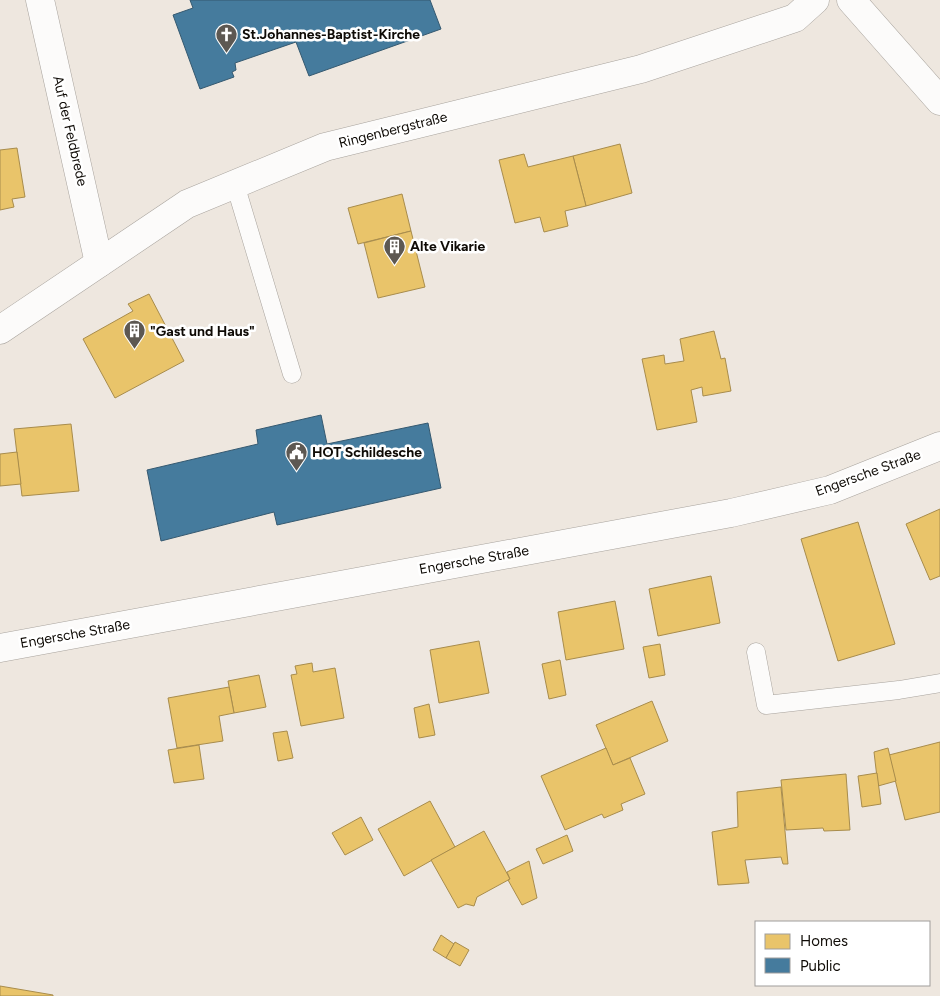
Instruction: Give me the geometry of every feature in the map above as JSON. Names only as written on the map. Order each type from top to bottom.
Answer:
[{"type":"street","name":"Auf der Feldbrede","points":[[40,0],[100,263]]},
{"type":"street","name":"Ringenbergstraße","points":[[0,330],[187,204],[325,147],[641,70],[795,18],[815,0]]},
{"type":"street","points":[[851,0],[940,102]]},
{"type":"street","name":"Engersche Straße","points":[[0,648],[730,513],[830,490],[940,446]]},
{"type":"lane","points":[[235,184],[292,374]]},
{"type":"lane","points":[[756,652],[766,705],[899,690],[940,683]]},
{"type":"building: Homes","points":[[620,144],[632,193],[586,206],[573,156]]},
{"type":"building: Homes","points":[[17,148],[25,197],[12,199],[14,207],[0,210],[0,150]]},
{"type":"building: Homes","points":[[524,154],[528,167],[573,156],[586,206],[565,211],[568,226],[544,232],[540,217],[515,223],[499,160]]},
{"type":"building: Homes","points":[[402,194],[411,231],[358,244],[348,208]]},
{"type":"building: Homes","name":"Alte Vikarie","points":[[411,231],[425,287],[378,298],[364,243]]},
{"type":"building: Homes","name":"\"Gast und Haus\"","points":[[149,294],[184,361],[115,398],[83,339],[133,311],[128,304]]},
{"type":"building: Homes","points":[[714,331],[721,359],[725,358],[731,391],[703,396],[702,387],[691,390],[697,422],[657,430],[642,359],[664,355],[665,364],[684,361],[680,339]]},
{"type":"building: Homes","points":[[71,424],[79,491],[22,496],[14,429]]},
{"type":"building: Homes","points":[[17,452],[21,484],[0,486],[0,454]]},
{"type":"building: Homes","points":[[940,509],[940,576],[930,580],[906,524]]},
{"type":"building: Homes","points":[[858,522],[895,644],[838,661],[801,539]]},
{"type":"building: Homes","points":[[711,576],[720,623],[658,636],[649,589]]},
{"type":"building: Homes","points":[[615,601],[624,649],[566,660],[558,612]]},
{"type":"building: Homes","points":[[479,641],[489,693],[439,703],[430,650]]},
{"type":"building: Homes","points":[[660,644],[665,675],[649,678],[643,647]]},
{"type":"building: Homes","points":[[560,660],[566,695],[549,699],[542,664]]},
{"type":"building: Homes","points":[[312,663],[313,672],[335,668],[344,718],[301,726],[291,675],[297,674],[295,666]]},
{"type":"building: Homes","points":[[259,675],[266,707],[234,713],[228,681]]},
{"type":"building: Homes","points":[[229,687],[234,713],[219,716],[223,741],[177,748],[168,698]]},
{"type":"building: Homes","points":[[652,701],[668,741],[613,765],[596,725]]},
{"type":"building: Homes","points":[[429,704],[435,735],[419,738],[414,708]]},
{"type":"building: Homes","points":[[287,731],[293,758],[278,761],[273,733]]},
{"type":"building: Homes","points":[[940,742],[940,812],[905,820],[889,755]]},
{"type":"building: Homes","points":[[199,745],[204,779],[174,783],[168,750]]},
{"type":"building: Homes","points":[[606,748],[613,765],[630,758],[645,794],[621,804],[623,810],[604,818],[602,814],[565,830],[541,776]]},
{"type":"building: Homes","points":[[888,748],[896,781],[878,786],[874,752]]},
{"type":"building: Homes","points":[[877,773],[881,804],[862,807],[858,776]]},
{"type":"building: Homes","points":[[846,774],[850,830],[824,831],[823,828],[786,830],[781,780]]},
{"type":"building: Homes","points":[[781,787],[788,864],[783,864],[781,857],[745,860],[749,883],[718,885],[712,832],[738,827],[737,792]]},
{"type":"building: Homes","points":[[430,801],[455,847],[404,876],[378,829]]},
{"type":"building: Homes","points":[[361,817],[373,840],[345,855],[332,833]]},
{"type":"building: Homes","points":[[484,831],[510,879],[477,897],[474,906],[466,904],[458,908],[431,860]]},
{"type":"building: Homes","points":[[567,835],[573,851],[543,864],[536,849]]},
{"type":"building: Homes","points":[[529,861],[537,898],[522,905],[508,880],[510,879],[507,872]]},
{"type":"building: Homes","points":[[441,935],[454,944],[446,958],[433,950]]},
{"type":"building: Homes","points":[[455,942],[469,950],[460,966],[446,958]]},
{"type":"building: Homes","points":[[0,986],[53,995],[53,996],[0,996]]},
{"type":"building: Public","name":"St.Johannes-Baptist-Kirche","points":[[190,0],[430,0],[441,29],[309,76],[296,42],[235,63],[236,70],[232,72],[234,77],[200,89],[173,15],[193,8]]},
{"type":"building: Public","points":[[321,415],[327,444],[428,423],[441,488],[277,525],[274,512],[161,541],[147,470],[258,444],[256,430]]},
{"type":"place","name":"St.Johannes-Baptist-Kirche","points":[[226,53]]},
{"type":"place","name":"Alte Vikarie","points":[[394,265]]},
{"type":"place","name":"\"Gast und Haus\"","points":[[134,350]]},
{"type":"place","name":"HOT Schildesche","points":[[296,471]]}]
